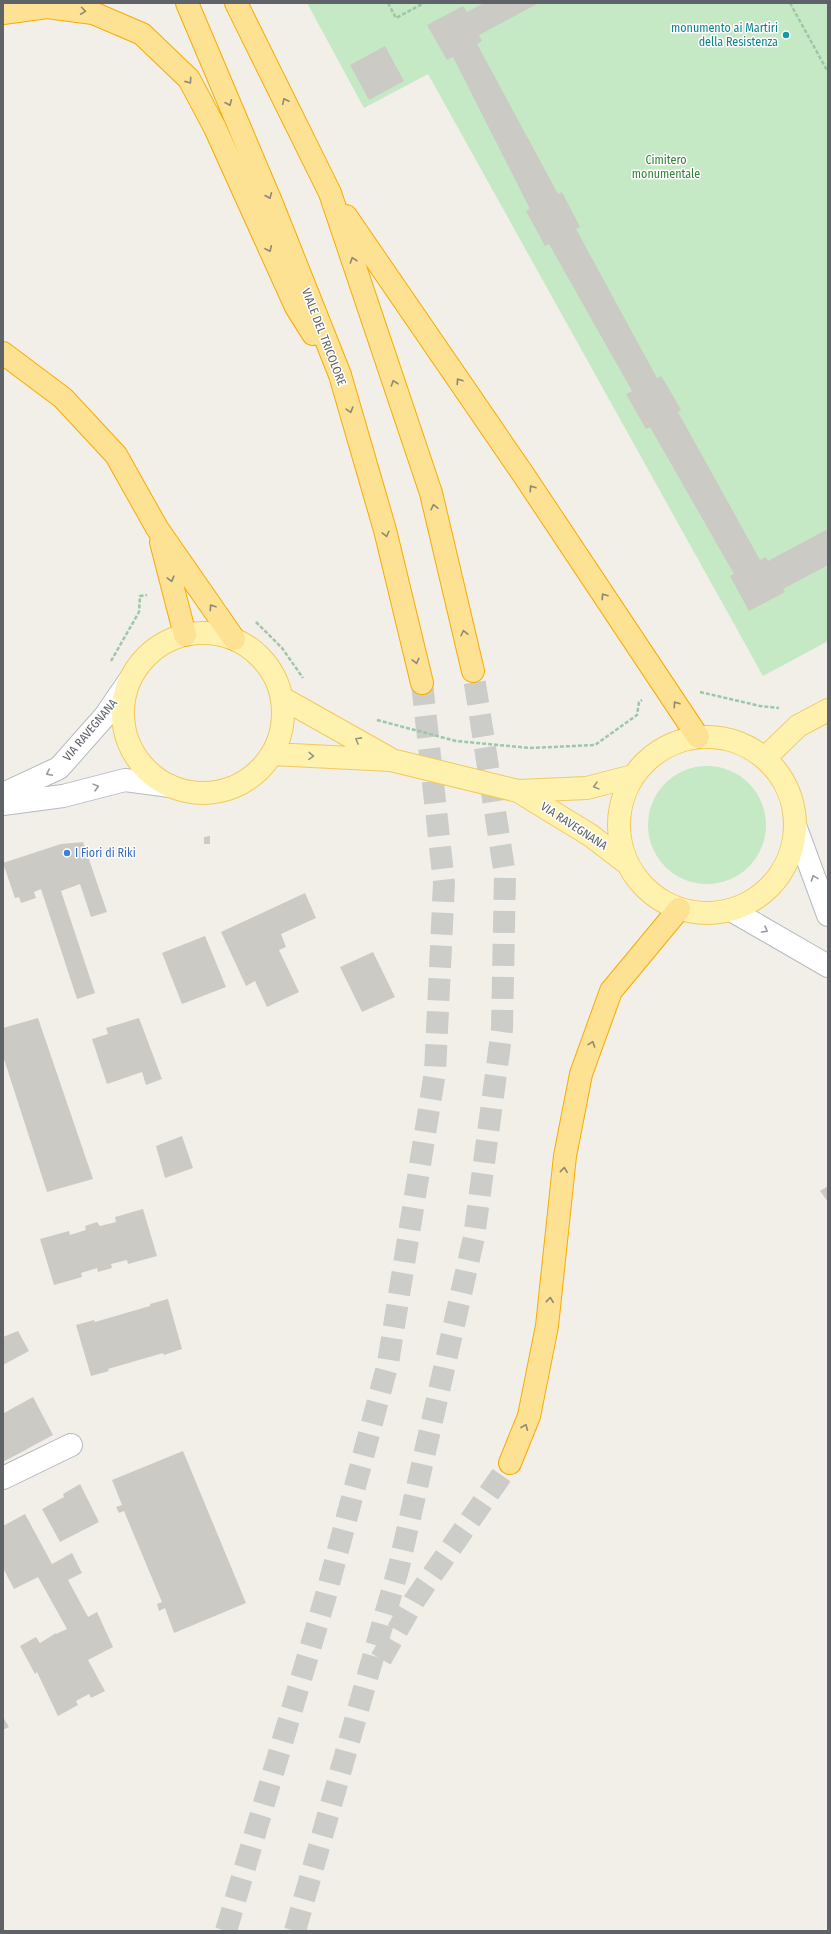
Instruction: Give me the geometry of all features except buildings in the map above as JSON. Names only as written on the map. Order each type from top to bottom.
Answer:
[{"type":"highway","name":"VIALE DEL TRICOLORE","points":[[187,3],[272,204],[340,375],[384,530],[422,683]]},
{"type":"highway","points":[[236,3],[330,193],[431,493],[473,671]]},
{"type":"highway","points":[[3,13],[48,7],[93,13],[142,34],[189,79],[215,128],[296,307],[340,375]]},
{"type":"highway","points":[[330,193],[518,468],[698,737]]},
{"type":"highway","points":[[3,353],[63,398],[116,455],[157,528],[234,639]]},
{"type":"highway","points":[[157,528],[185,635]]},
{"type":"highway","points":[[510,1463],[529,1416],[548,1326],[565,1156],[581,1074],[611,991],[680,909]]},
{"type":"main road","points":[[3,804],[63,796],[125,780],[170,786],[192,793],[216,793],[238,786],[258,772],[272,754],[280,736],[283,717],[282,698],[272,673],[256,653],[234,639],[210,633],[185,635],[162,644],[143,660],[129,681],[123,705],[124,730],[133,753],[149,773],[170,786]]},
{"type":"main road","name":"VIA RAVEGNANA","points":[[3,794],[59,768],[105,716],[129,681]]},
{"type":"main road","name":"VIA RAVEGNANA","points":[[282,698],[392,760]]},
{"type":"main road","points":[[766,758],[798,726],[828,710]]},
{"type":"main road","points":[[796,828],[791,856],[777,880],[756,899],[731,910],[705,914],[680,909],[658,899],[640,883],[628,864],[620,842],[619,819],[623,796],[633,776],[651,757],[667,746],[673,743],[698,737],[722,738],[745,745],[766,758],[782,778],[793,802],[796,828],[828,914]]},
{"type":"main road","name":"VIA RAVEGNANA","points":[[272,754],[392,760],[518,791],[587,788],[633,776]]},
{"type":"main road","name":"VIA RAVEGNANA","points":[[518,791],[590,835],[628,864]]},
{"type":"main road","points":[[731,910],[828,966]]},
{"type":"main road","points":[[3,1478],[71,1445]]},
{"type":"path","points":[[388,3],[396,18],[424,3]]},
{"type":"path","points":[[790,3],[828,72]]},
{"type":"path","points":[[110,663],[139,612],[140,596],[174,590]]},
{"type":"path","points":[[250,618],[261,626],[282,648],[297,672],[308,684]]},
{"type":"path","points":[[375,718],[456,740],[530,748],[595,745],[637,715],[639,702],[662,683],[723,699],[760,706],[784,708]]},
{"type":"green space","name":"Cimitero monumentale","points":[[307,3],[828,3],[828,641],[763,676],[428,74],[364,108]]},
{"type":"green space","points":[[707,766],[730,770],[749,783],[762,802],[766,825],[762,848],[749,867],[730,880],[707,884],[684,880],[665,867],[652,848],[648,825],[652,802],[665,783],[684,770]]},
{"type":"tunnel","points":[[295,1931],[399,1566],[474,1237],[502,1029],[505,875],[473,671]]},
{"type":"tunnel","points":[[226,1931],[326,1595],[388,1363],[435,1072],[444,883],[422,683]]},
{"type":"tunnel","points":[[381,1659],[414,1601],[510,1463]]},
{"type":"place","name":"monumento ai Martiri della Resistenza","points":[[786,35]]},
{"type":"place","name":"I Fiori di Riki","points":[[67,853]]}]
